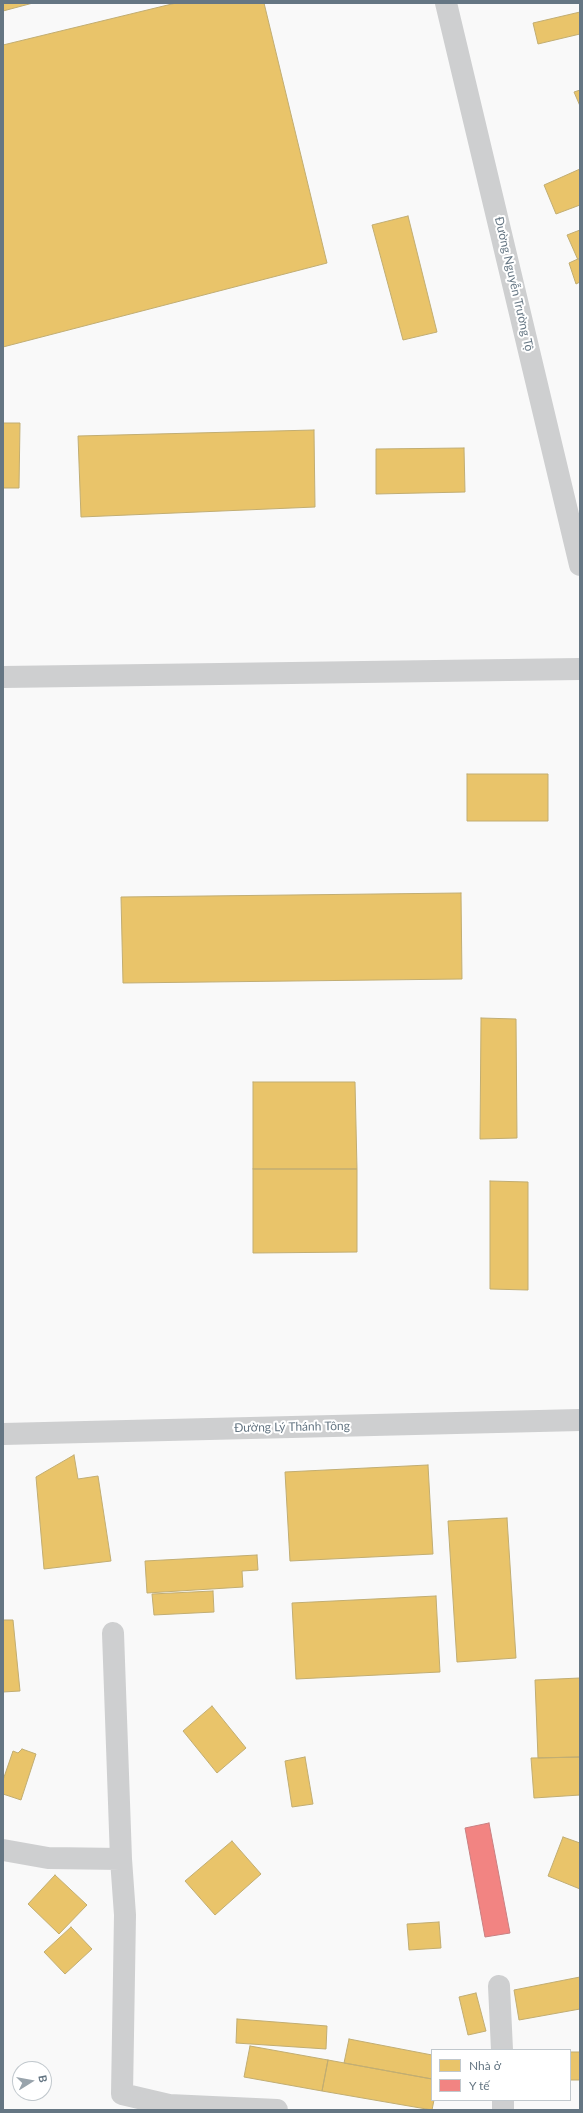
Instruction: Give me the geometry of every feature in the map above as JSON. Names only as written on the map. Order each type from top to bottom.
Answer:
[{"type":"street","name":"Đường Nguyễn Trường Tộ","points":[[446,3],[575,513],[580,565]]},
{"type":"street","points":[[3,677],[580,669]]},
{"type":"street","name":"Đường Lý Thánh Tông","points":[[3,1434],[580,1420]]},
{"type":"street","points":[[113,1633],[121,1859],[125,1916],[122,2094],[169,2105],[277,2110]]},
{"type":"street","points":[[3,1850],[48,1858],[121,1859]]},
{"type":"street","points":[[499,1986],[502,2049]]},
{"type":"building: Nhà ở","points":[[3,3],[33,3],[3,11]]},
{"type":"building: Nhà ở","points":[[176,3],[264,3],[327,263],[3,347],[3,45]]},
{"type":"building: Nhà ở","points":[[580,12],[580,34],[538,44],[533,23]]},
{"type":"building: Nhà ở","points":[[580,90],[580,106],[574,92]]},
{"type":"building: Nhà ở","points":[[580,169],[580,205],[556,214],[544,185]]},
{"type":"building: Nhà ở","points":[[408,216],[437,332],[403,340],[372,225]]},
{"type":"building: Nhà ở","points":[[580,230],[580,259],[578,260],[567,235]]},
{"type":"building: Nhà ở","points":[[580,258],[580,282],[576,284],[569,263]]},
{"type":"building: Nhà ở","points":[[3,423],[20,423],[19,488],[3,488]]},
{"type":"building: Nhà ở","points":[[314,430],[315,507],[81,517],[78,436]]},
{"type":"building: Nhà ở","points":[[464,448],[465,492],[376,494],[376,449]]},
{"type":"building: Nhà ở","points":[[467,774],[548,774],[548,821],[467,821]]},
{"type":"building: Nhà ở","points":[[461,893],[462,979],[123,983],[121,897]]},
{"type":"building: Nhà ở","points":[[481,1018],[516,1019],[517,1138],[480,1139]]},
{"type":"building: Nhà ở","points":[[253,1082],[355,1082],[357,1169],[253,1169]]},
{"type":"building: Nhà ở","points":[[253,1169],[357,1169],[357,1252],[253,1253]]},
{"type":"building: Nhà ở","points":[[490,1181],[528,1182],[528,1290],[490,1289]]},
{"type":"building: Nhà ở","points":[[74,1455],[78,1479],[98,1476],[111,1561],[44,1569],[36,1477]]},
{"type":"building: Nhà ở","points":[[428,1465],[433,1554],[290,1561],[285,1472]]},
{"type":"building: Nhà ở","points":[[507,1518],[516,1658],[457,1662],[448,1521]]},
{"type":"building: Nhà ở","points":[[257,1555],[258,1570],[242,1571],[243,1587],[147,1593],[145,1561]]},
{"type":"building: Nhà ở","points":[[213,1591],[214,1612],[154,1615],[152,1594]]},
{"type":"building: Nhà ở","points":[[436,1596],[440,1672],[296,1679],[292,1603]]},
{"type":"building: Nhà ở","points":[[3,1620],[13,1620],[20,1691],[3,1692]]},
{"type":"building: Nhà ở","points":[[580,1678],[580,1757],[538,1758],[535,1680]]},
{"type":"building: Nhà ở","points":[[212,1706],[246,1748],[217,1773],[183,1731]]},
{"type":"building: Nhà ở","points":[[22,1749],[36,1754],[21,1800],[3,1794],[3,1780],[13,1751],[18,1753]]},
{"type":"building: Nhà ở","points":[[305,1757],[313,1804],[292,1807],[285,1761]]},
{"type":"building: Nhà ở","points":[[580,1757],[580,1795],[534,1798],[531,1758]]},
{"type":"building: Nhà ở","points":[[563,1837],[580,1843],[580,1889],[548,1876]]},
{"type":"building: Nhà ở","points":[[232,1841],[261,1874],[215,1915],[185,1881]]},
{"type":"building: Nhà ở","points":[[55,1875],[87,1905],[59,1934],[28,1904]]},
{"type":"building: Nhà ở","points":[[439,1922],[441,1948],[409,1950],[407,1924]]},
{"type":"building: Nhà ở","points":[[71,1927],[92,1949],[65,1974],[44,1952]]},
{"type":"building: Nhà ở","points":[[580,1977],[580,2009],[519,2020],[514,1990]]},
{"type":"building: Nhà ở","points":[[476,1993],[486,2031],[468,2035],[459,1997]]},
{"type":"building: Nhà ở","points":[[237,2019],[327,2026],[326,2049],[236,2043]]},
{"type":"building: Nhà ở","points":[[349,2039],[431,2055],[431,2079],[344,2063]]},
{"type":"building: Nhà ở","points":[[250,2046],[328,2060],[322,2091],[244,2077]]},
{"type":"building: Nhà ở","points":[[571,2052],[580,2052],[580,2080],[571,2080]]},
{"type":"building: Nhà ở","points":[[328,2060],[431,2079],[431,2101],[434,2101],[432,2110],[322,2091]]},
{"type":"building: Y tế","points":[[489,1823],[510,1933],[485,1937],[465,1828]]}]
